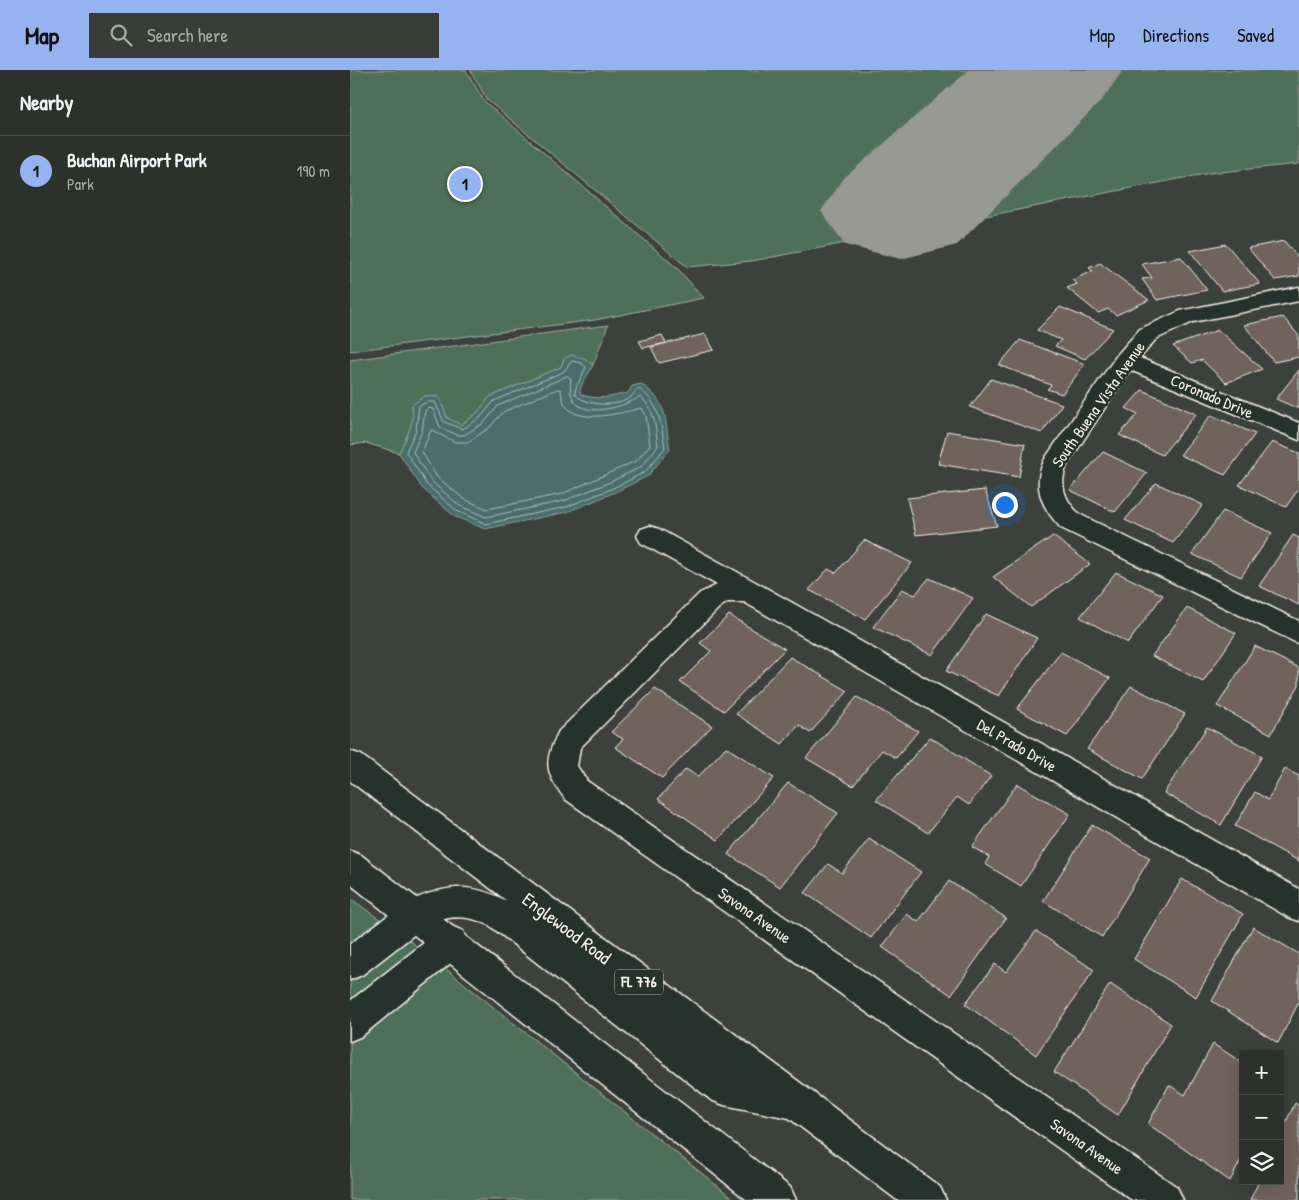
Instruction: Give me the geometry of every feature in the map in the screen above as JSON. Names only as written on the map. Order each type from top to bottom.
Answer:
[{"type":"street","name":"South Buena Vista Avenue","points":[[1299,294],[1204,312],[1170,322],[1148,334],[1125,360],[1052,471],[1049,481],[1050,489],[1058,508],[1070,521],[1299,633]]},
{"type":"street","name":"Coronado Drive","points":[[1125,360],[1299,432]]},
{"type":"street","name":"Del Prado Drive","points":[[650,536],[745,593],[1299,906]]},
{"type":"street","name":"Savona Avenue","points":[[745,593],[723,592],[710,600],[569,740],[562,753],[562,772],[576,790],[1164,1200]]},
{"type":"street","name":"Englewood Road","points":[[350,764],[927,1200]]},
{"type":"street","points":[[350,865],[777,1200]]},
{"type":"street","points":[[350,964],[413,916],[428,907],[448,902],[475,903],[500,914],[724,1087],[797,1102]]},
{"type":"street","points":[[350,1024],[450,942]]},
{"type":"green space","points":[[350,70],[466,70],[484,101],[677,268],[704,298],[595,320],[350,351]]},
{"type":"green space","points":[[470,70],[1299,70],[1299,164],[1210,173],[752,261],[687,267],[487,100]]},
{"type":"green space","points":[[608,325],[593,365],[584,358],[564,359],[561,367],[490,397],[476,414],[461,425],[447,418],[439,397],[425,396],[412,405],[411,424],[399,453],[366,443],[350,445],[350,360]]},
{"type":"green space","points":[[350,898],[396,931],[402,944],[409,940],[426,953],[735,1200],[350,1200]]},
{"type":"water","points":[[571,355],[584,358],[593,365],[583,383],[580,394],[598,398],[609,397],[628,393],[632,386],[641,384],[650,391],[661,405],[666,420],[670,449],[648,476],[567,512],[485,529],[454,516],[422,488],[399,453],[411,424],[412,405],[425,396],[439,397],[447,418],[461,425],[476,414],[490,397],[561,367],[564,359]]},
{"type":"building","points":[[1284,241],[1299,258],[1299,276],[1275,280],[1248,248]]},
{"type":"building","points":[[1226,244],[1260,284],[1222,291],[1190,251]]},
{"type":"building","points":[[1181,257],[1207,290],[1157,300],[1142,279],[1152,278],[1142,264]]},
{"type":"building","points":[[1100,263],[1149,300],[1116,315],[1108,309],[1098,313],[1067,288],[1077,284],[1072,280],[1093,271],[1089,268]]},
{"type":"building","points":[[1060,307],[1113,329],[1085,359],[1055,346],[1061,340],[1037,330]]},
{"type":"building","points":[[1283,317],[1299,336],[1299,357],[1274,362],[1244,325]]},
{"type":"building","points":[[1218,330],[1262,369],[1226,383],[1202,360],[1192,363],[1173,346]]},
{"type":"building","points":[[705,334],[714,350],[659,363],[651,347]]},
{"type":"building","points":[[662,335],[666,343],[643,348],[639,341]]},
{"type":"building","points":[[1020,340],[1085,364],[1062,394],[1047,389],[1051,385],[999,365]]},
{"type":"building","points":[[1299,370],[1299,409],[1276,399]]},
{"type":"building","points":[[991,379],[1062,404],[1042,433],[970,407]]},
{"type":"building","points":[[1142,390],[1196,414],[1162,455],[1119,435],[1138,414],[1126,408]]},
{"type":"building","points":[[1211,415],[1255,434],[1225,475],[1180,455]]},
{"type":"building","points":[[947,431],[1025,444],[1019,477],[938,464]]},
{"type":"building","points":[[1272,442],[1299,453],[1299,488],[1286,507],[1239,485]]},
{"type":"building","points":[[1103,452],[1147,473],[1115,512],[1070,490]]},
{"type":"building","points":[[1156,483],[1203,505],[1173,543],[1125,520]]},
{"type":"building","points":[[985,490],[997,526],[916,535],[907,498]]},
{"type":"building","points":[[1223,511],[1272,533],[1241,577],[1192,554]]},
{"type":"building","points":[[1293,535],[1299,538],[1299,605],[1259,586]]},
{"type":"building","points":[[1053,536],[1090,564],[1031,607],[993,577]]},
{"type":"building","points":[[864,540],[912,563],[865,619],[809,590],[828,569],[836,573]]},
{"type":"building","points":[[1116,572],[1163,595],[1128,643],[1080,617]]},
{"type":"building","points":[[929,578],[973,598],[932,655],[873,627],[902,589],[915,595]]},
{"type":"building","points":[[1187,608],[1236,633],[1203,682],[1152,656]]},
{"type":"building","points":[[986,614],[1037,638],[999,696],[946,671]]},
{"type":"building","points":[[729,615],[785,649],[724,711],[680,682],[711,651],[700,643]]},
{"type":"building","points":[[1255,646],[1299,668],[1299,685],[1271,734],[1217,706]]},
{"type":"building","points":[[1061,652],[1110,678],[1067,736],[1017,709]]},
{"type":"building","points":[[790,657],[848,691],[810,733],[799,725],[782,744],[736,714]]},
{"type":"building","points":[[1131,686],[1185,714],[1142,779],[1087,749]]},
{"type":"building","points":[[655,689],[712,726],[662,778],[615,747],[623,739],[611,732]]},
{"type":"building","points":[[857,697],[918,731],[896,758],[882,750],[853,786],[806,758]]},
{"type":"building","points":[[1207,727],[1262,756],[1221,825],[1164,793]]},
{"type":"building","points":[[930,737],[991,776],[969,805],[957,797],[928,833],[876,800]]},
{"type":"building","points":[[726,747],[774,778],[718,840],[658,799],[686,769],[698,777]]},
{"type":"building","points":[[1285,769],[1299,776],[1299,861],[1235,826],[1255,792],[1268,800]]},
{"type":"building","points":[[788,783],[838,813],[780,887],[728,854]]},
{"type":"building","points":[[1017,784],[1070,814],[1021,886],[985,864],[989,857],[972,847]]},
{"type":"building","points":[[1092,825],[1150,858],[1102,937],[1043,901]]},
{"type":"building","points":[[869,839],[921,872],[871,938],[805,893],[828,864],[842,873]]},
{"type":"building","points":[[1182,879],[1243,914],[1196,997],[1134,959]]},
{"type":"building","points":[[949,881],[1006,918],[951,995],[882,947],[907,914],[918,922]]},
{"type":"building","points":[[1253,927],[1299,954],[1299,1002],[1278,1043],[1212,1001]]},
{"type":"building","points":[[1036,931],[1094,970],[1036,1055],[965,1004],[995,964],[1006,972]]},
{"type":"building","points":[[1110,984],[1171,1024],[1118,1115],[1054,1072]]},
{"type":"building","points":[[1213,1044],[1239,1060],[1239,1164],[1230,1181],[1148,1124],[1169,1085],[1185,1095]]},
{"type":"building","points":[[1295,1103],[1299,1106],[1299,1200],[1250,1200],[1257,1185],[1284,1185],[1284,1126]]},
{"type":"runway","points":[[901,211],[1053,70]]},
{"type":"place","name":"Buchan Airport Park","points":[[465,184]]}]
